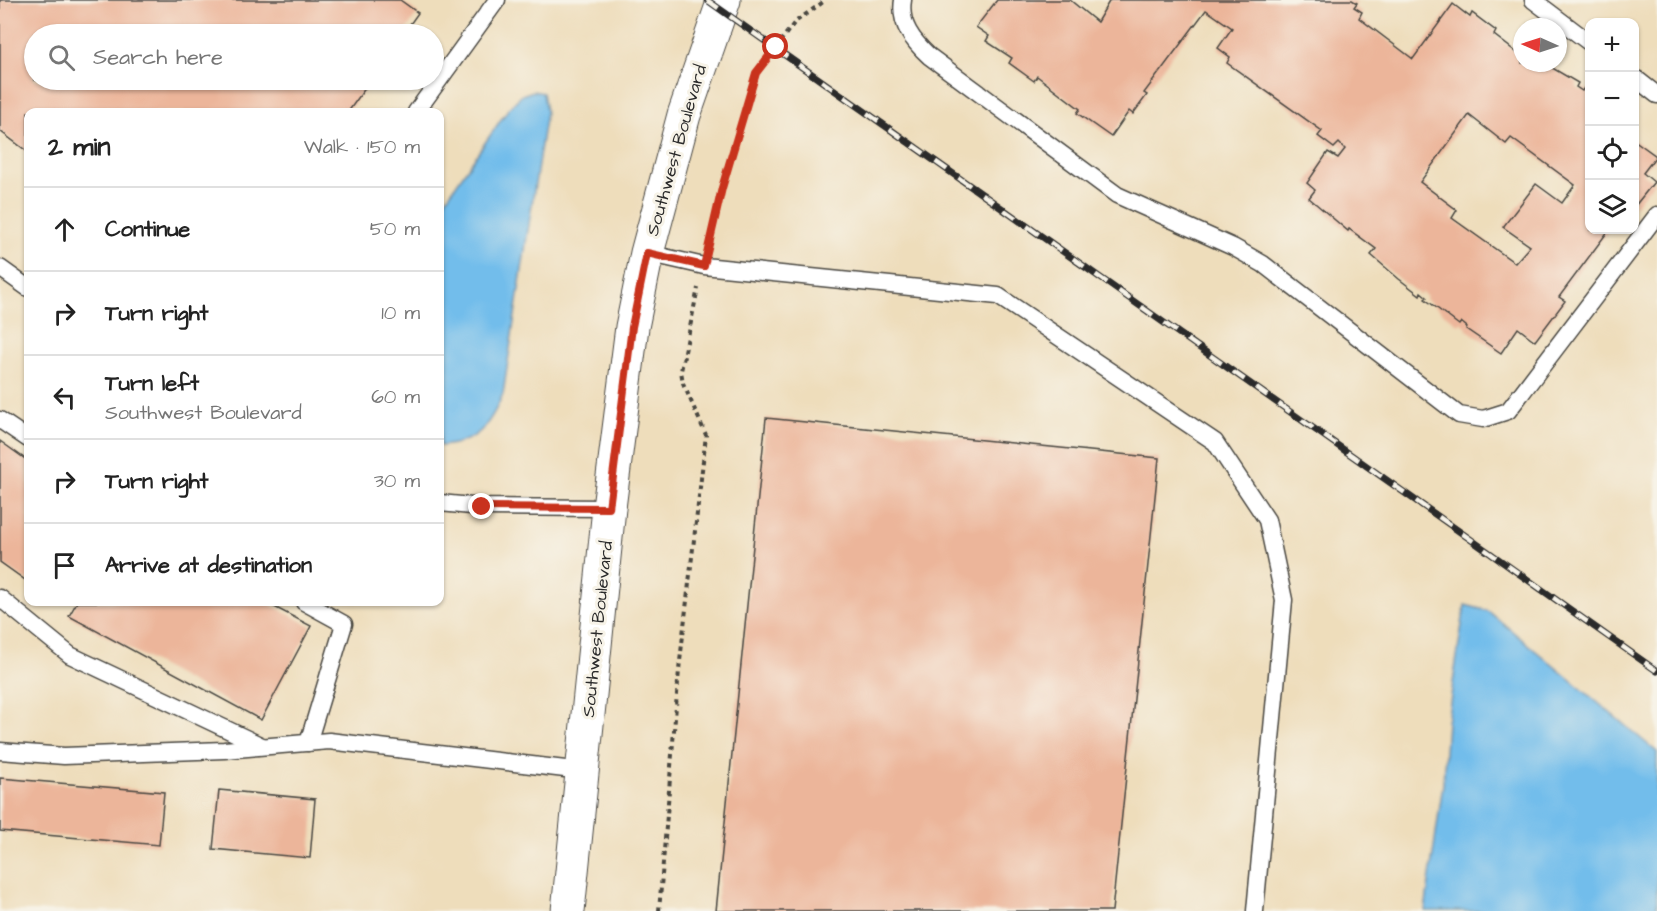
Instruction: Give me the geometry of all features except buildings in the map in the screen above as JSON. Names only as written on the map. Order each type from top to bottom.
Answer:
[{"type":"street","name":"Southwest Boulevard","points":[[568,911],[609,508],[632,327],[647,253],[684,115],[724,0]]},
{"type":"lane","points":[[444,73],[497,0]]},
{"type":"lane","points":[[903,0],[902,8],[909,37],[929,56],[1117,195],[1233,247],[1263,264],[1459,415],[1483,419],[1508,411],[1657,215]]},
{"type":"lane","points":[[1533,0],[1585,39]]},
{"type":"lane","points":[[1639,80],[1657,95]]},
{"type":"lane","points":[[419,108],[432,90]]},
{"type":"lane","points":[[647,253],[704,266],[998,296],[1215,442],[1267,520],[1284,600],[1255,911]]},
{"type":"lane","points":[[0,268],[24,285]]},
{"type":"lane","points":[[0,420],[24,436]]},
{"type":"lane","points":[[444,503],[482,507],[609,508]]},
{"type":"lane","points":[[0,598],[70,655],[262,747]]},
{"type":"lane","points":[[308,743],[344,624],[311,606]]},
{"type":"lane","points":[[0,751],[64,756],[262,747],[329,741],[582,771]]},
{"type":"path","points":[[659,911],[680,670],[706,435],[683,383],[681,371],[722,188],[756,73],[795,22],[826,0]]},
{"type":"water","points":[[533,91],[543,93],[546,112],[503,394],[492,416],[480,431],[463,441],[444,445],[444,202],[509,108],[522,95]]},
{"type":"water","points":[[1465,605],[1488,611],[1657,752],[1657,911],[1425,911],[1443,784],[1447,722]]},
{"type":"railway","points":[[707,0],[1657,671]]},
{"type":"route","points":[[482,507],[609,508],[632,327],[647,253],[704,266],[722,188],[756,73],[776,47]]}]
